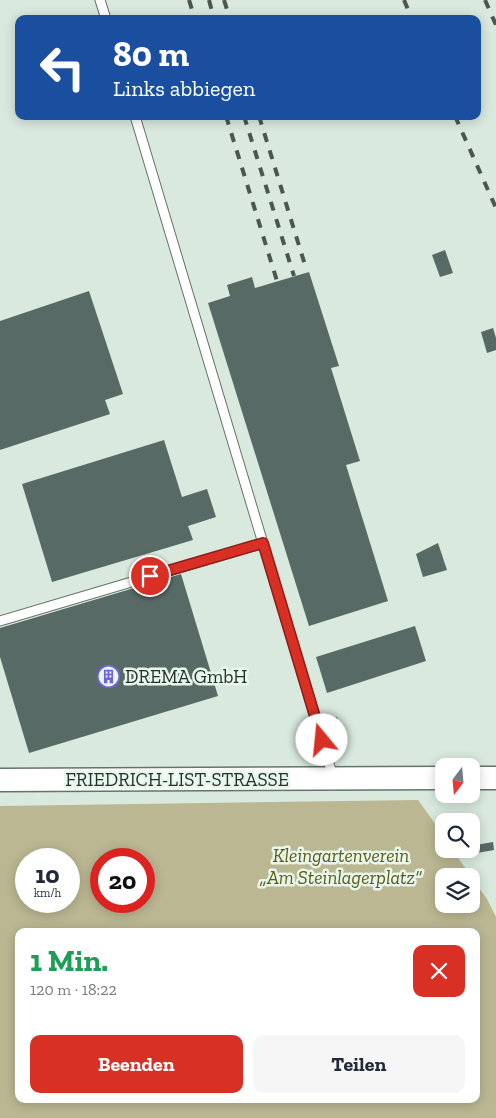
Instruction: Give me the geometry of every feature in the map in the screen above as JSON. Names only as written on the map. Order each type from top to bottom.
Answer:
[{"type":"street","name":"FRIEDRICH-LIST-STRASSE","points":[[0,780],[435,778]]},
{"type":"street","points":[[480,778],[496,778]]},
{"type":"lane","points":[[100,0],[105,15]]},
{"type":"lane","points":[[135,120],[334,778]]},
{"type":"lane","points":[[0,621],[263,543]]},
{"type":"green space","name":"Kleingartenverein „Am Steinlagerplatz“","points":[[418,800],[435,824],[435,858],[458,858],[465,868],[435,868],[435,913],[480,913],[480,889],[496,917],[496,1118],[0,1118],[0,806]]},
{"type":"building","points":[[445,250],[453,273],[440,277],[432,255]]},
{"type":"building","points":[[309,272],[339,366],[331,368],[360,461],[346,465],[388,601],[309,626],[208,303],[230,296],[227,285],[252,277],[255,288]]},
{"type":"building","points":[[89,291],[123,394],[105,400],[110,414],[0,450],[0,321]]},
{"type":"building","points":[[493,328],[496,338],[496,350],[487,353],[481,332]]},
{"type":"building","points":[[164,440],[182,497],[207,489],[216,517],[188,526],[193,540],[52,582],[22,484]]},
{"type":"building","points":[[438,543],[447,570],[423,577],[416,554]]},
{"type":"building","name":"DREMA GmbH","points":[[181,574],[218,696],[29,753],[0,657],[0,628]]},
{"type":"building","points":[[415,626],[426,661],[327,693],[316,657]]},
{"type":"building","points":[[337,717],[343,732],[330,737],[324,722]]},
{"type":"building","points":[[493,842],[494,850],[480,852],[480,844]]},
{"type":"railway","points":[[189,0],[194,15]]},
{"type":"railway","points":[[209,0],[213,15]]},
{"type":"railway","points":[[224,0],[229,15]]},
{"type":"railway","points":[[404,0],[410,15]]},
{"type":"railway","points":[[485,0],[496,25]]},
{"type":"railway","points":[[227,120],[277,281]]},
{"type":"railway","points":[[245,120],[294,276]]},
{"type":"railway","points":[[260,120],[305,265]]},
{"type":"railway","points":[[457,120],[496,208]]},
{"type":"place","name":"DREMA GmbH","points":[[109,676]]},
{"type":"route","points":[[150,576],[263,543],[322,740]]}]
